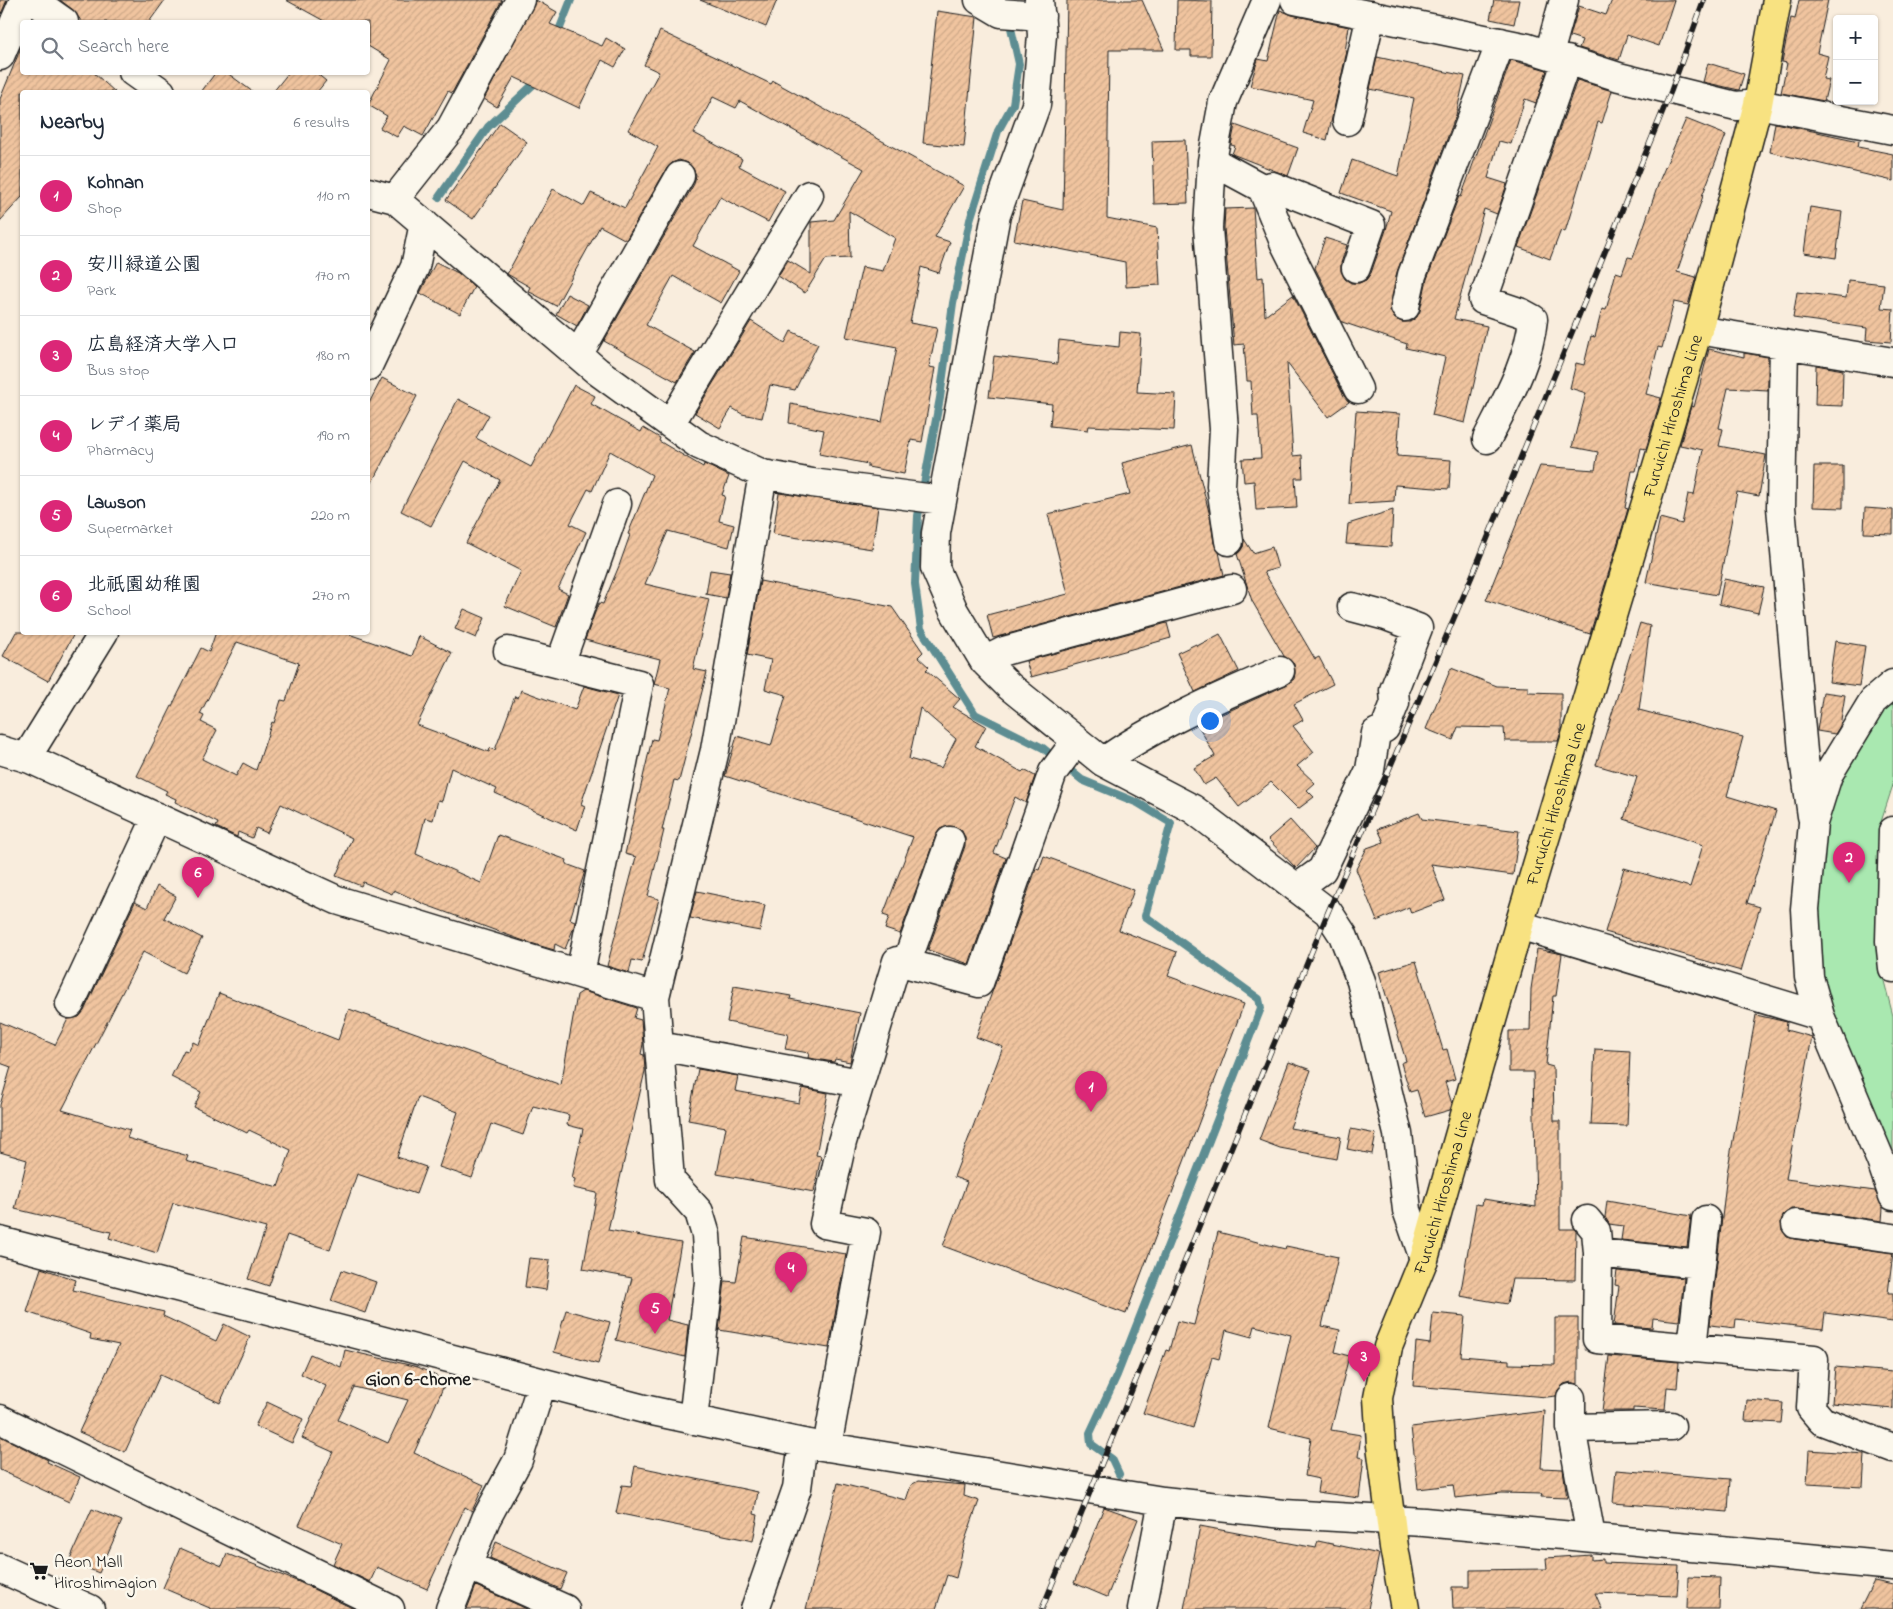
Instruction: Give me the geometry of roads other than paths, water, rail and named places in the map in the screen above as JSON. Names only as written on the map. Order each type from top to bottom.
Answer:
[{"type":"main road","name":"Furuichi Hiroshima Line","points":[[1405,1609],[1390,1519],[1381,1445],[1378,1398],[1388,1347],[1424,1258],[1519,925],[1698,330],[1758,104],[1776,0]]},
{"type":"street","points":[[0,56],[26,0],[40,5],[61,20]]},
{"type":"street","points":[[395,198],[451,128],[520,0]]},
{"type":"street","points":[[979,0],[1001,13],[1040,8],[1042,35],[1036,105],[996,215],[936,533],[934,568],[954,611],[984,661],[1009,686],[1103,762],[1193,809],[1328,912],[1343,935],[1362,981],[1398,1134],[1407,1210],[1424,1258]]},
{"type":"street","points":[[1229,541],[1221,486],[1224,429],[1208,228],[1212,161],[1223,102],[1267,0]]},
{"type":"street","points":[[1295,0],[1502,42],[1558,57],[1618,77],[1717,102],[1736,106],[1758,104],[1893,130]]},
{"type":"street","points":[[1487,439],[1517,379],[1532,333],[1533,319],[1522,313],[1483,300],[1558,57],[1564,0]]},
{"type":"street","points":[[1346,120],[1371,15]]},
{"type":"street","points":[[1405,307],[1412,275],[1502,42]]},
{"type":"street","points":[[137,75],[158,90]]},
{"type":"street","points":[[1212,161],[1262,188],[1284,242],[1358,389]]},
{"type":"street","points":[[578,355],[680,176]]},
{"type":"street","points":[[1262,188],[1272,186],[1371,224],[1356,268]]},
{"type":"street","points":[[370,192],[395,198],[578,355],[699,446],[763,474],[812,483],[942,500]]},
{"type":"street","points":[[670,424],[809,195]]},
{"type":"street","points":[[370,362],[415,267],[424,223]]},
{"type":"street","points":[[1698,330],[1893,362]]},
{"type":"street","points":[[1784,344],[1781,507],[1803,752],[1813,823]]},
{"type":"street","points":[[694,1420],[709,1282],[706,1236],[699,1212],[670,1180],[655,997],[715,750],[763,474]]},
{"type":"street","points":[[560,664],[617,504]]},
{"type":"street","points":[[984,661],[1004,650],[1232,589]]},
{"type":"street","points":[[1297,888],[1322,870],[1370,770],[1376,733],[1385,728],[1395,702],[1394,690],[1418,628],[1386,616],[1352,607]]},
{"type":"street","points":[[30,759],[34,747],[102,635]]},
{"type":"street","points":[[508,650],[639,684],[580,974]]},
{"type":"street","points":[[1103,762],[1121,750],[1227,693],[1280,671]]},
{"type":"street","points":[[1893,684],[1873,701],[1828,775],[1813,823],[1805,909],[1809,977],[1820,1016],[1881,1161],[1893,1196]]},
{"type":"street","points":[[755,1609],[797,1488],[815,1445],[866,1232],[824,1224],[842,1142],[897,961],[979,984],[1053,772],[1076,741]]},
{"type":"street","points":[[0,750],[30,759],[337,900],[655,997]]},
{"type":"street","points":[[70,1004],[157,817]]},
{"type":"street","points":[[1893,832],[1890,941],[1893,968]]},
{"type":"street","points":[[906,964],[950,841]]},
{"type":"street","points":[[1519,925],[1820,1016]]},
{"type":"street","points":[[659,1046],[860,1083]]},
{"type":"street","points":[[1587,1220],[1596,1231],[1598,1253],[1597,1339],[1814,1359],[1811,1408],[1822,1421],[1893,1448]]},
{"type":"street","points":[[1692,1348],[1706,1220]]},
{"type":"street","points":[[1796,1224],[1893,1238]]},
{"type":"street","points":[[0,1241],[542,1383],[694,1420],[815,1445],[1093,1488],[1163,1501],[1284,1514],[1390,1519],[1893,1566]]},
{"type":"street","points":[[1598,1253],[1701,1264]]},
{"type":"street","points":[[450,1609],[486,1518],[518,1460],[542,1383]]},
{"type":"street","points":[[1571,1398],[1571,1428],[1589,1526],[1588,1537]]},
{"type":"street","points":[[0,1419],[390,1609]]},
{"type":"street","points":[[1571,1428],[1671,1426]]},
{"type":"street","points":[[1142,1609],[1163,1501]]},
{"type":"street","points":[[467,1565],[565,1609]]},
{"type":"street","points":[[0,1568],[90,1609]]},
{"type":"waterway","points":[[556,38],[571,0]]},
{"type":"waterway","points":[[1009,19],[1019,64],[1013,104],[998,131],[970,220],[953,303],[940,398],[918,516],[915,584],[921,629],[975,714],[1043,748],[1082,780],[1138,803],[1171,823],[1145,916],[1259,999],[1261,1008],[1117,1375],[1090,1433],[1091,1444],[1112,1459],[1119,1474]]},
{"type":"waterway","points":[[439,197],[488,127],[538,80]]},
{"type":"railway","points":[[1042,1609],[1328,912],[1472,576],[1671,91],[1704,0]]},
{"type":"place","name":"安川緑道公園","points":[[1849,883]]},
{"type":"place","name":"北祇園幼稚園","points":[[198,898]]},
{"type":"place","name":"Kohnan","points":[[1091,1112]]},
{"type":"place","name":"レデイ薬局","points":[[791,1293]]},
{"type":"place","name":"Lawson","points":[[655,1334]]},
{"type":"place","name":"広島経済大学入口","points":[[1364,1382]]},
{"type":"place","name":"Aeon Mall Hiroshimagion","points":[[39,1571]]},
{"type":"district","name":"Gion 6-chome","points":[[418,1378]]}]
